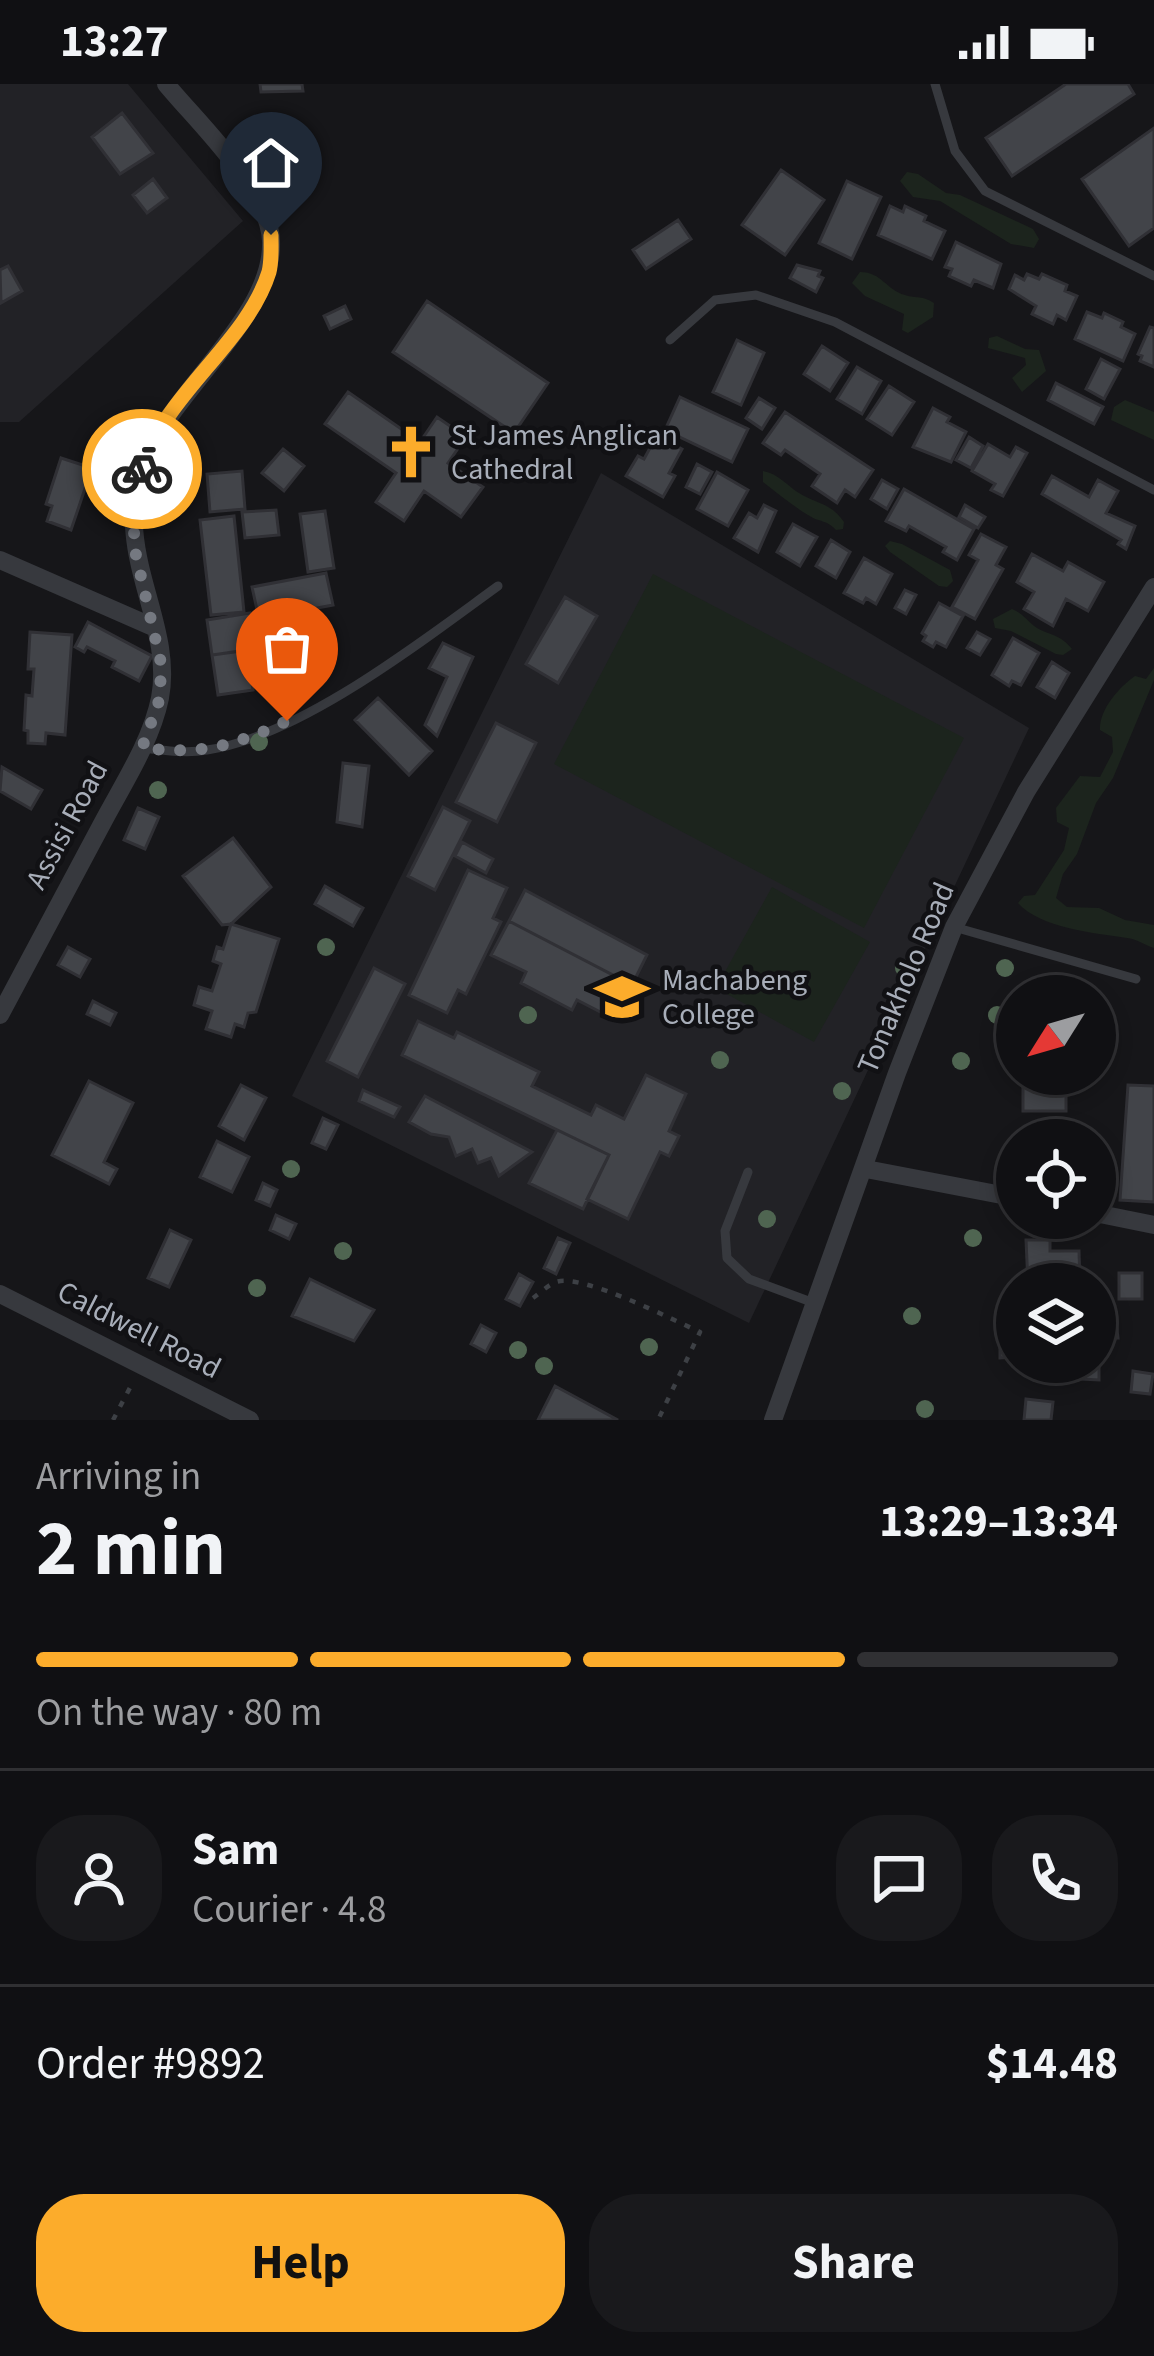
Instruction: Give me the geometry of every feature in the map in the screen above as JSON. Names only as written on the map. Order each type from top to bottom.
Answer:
[{"type":"street","name":"Assisi Road","points":[[0,1016],[142,748],[160,698],[161,663],[133,542],[143,463],[160,427],[260,296],[271,267],[271,235],[259,200],[166,84]]},
{"type":"street","points":[[0,560],[153,627]]},
{"type":"street","name":"Tonakholo Road","points":[[773,1420],[954,927],[1026,791],[1154,586]]},
{"type":"street","points":[[866,1169],[996,1194]]},
{"type":"street","points":[[1116,1217],[1154,1225]]},
{"type":"street","name":"Caldwell Road","points":[[0,1294],[250,1420]]},
{"type":"lane","points":[[935,84],[955,152],[985,190],[1154,276]]},
{"type":"lane","points":[[670,340],[715,300],[756,295],[836,322],[1154,490]]},
{"type":"lane","points":[[142,748],[186,753],[212,750],[266,730],[341,694],[396,660],[498,586]]},
{"type":"lane","points":[[954,927],[1136,979]]},
{"type":"lane","points":[[748,1172],[725,1231],[727,1258],[749,1279],[814,1303]]},
{"type":"path","points":[[532,1298],[556,1282],[569,1280],[631,1300],[700,1332],[658,1420]]},
{"type":"path","points":[[113,1420],[142,1366]]},
{"type":"shaded area","points":[[0,84],[128,84],[243,221],[19,422],[0,422]]},
{"type":"shaded area","points":[[907,172],[1033,229],[1039,239],[1034,248],[1011,244],[940,201],[913,197],[900,181]]},
{"type":"shaded area","points":[[860,272],[874,275],[899,293],[934,303],[933,317],[908,333],[902,330],[904,314],[865,296],[852,283]]},
{"type":"shaded area","points":[[997,336],[1039,350],[1046,371],[1022,392],[1012,378],[1026,365],[1025,358],[988,348],[989,338]]},
{"type":"shaded area","points":[[1125,400],[1154,412],[1154,440],[1111,420],[1114,407]]},
{"type":"shaded area","points":[[763,471],[834,511],[844,522],[843,529],[836,530],[791,504],[763,482]]},
{"type":"shaded area","name":"Machabeng College","points":[[601,473],[1029,728],[749,1323],[292,1096]]},
{"type":"shaded area","points":[[890,541],[950,570],[953,581],[947,587],[939,586],[890,552],[885,546]]},
{"type":"shaded area","points":[[653,574],[964,738],[864,928],[554,764]]},
{"type":"shaded area","points":[[1012,609],[1072,649],[1056,654],[995,628],[993,619]]},
{"type":"shaded area","points":[[1154,668],[1154,680],[1113,778],[1096,803],[1056,898],[1067,907],[1099,908],[1125,920],[1154,925],[1154,948],[1053,924],[1018,903],[1024,896],[1035,895],[1064,850],[1069,828],[1057,822],[1056,808],[1080,776],[1100,777],[1113,752],[1112,737],[1100,730],[1106,707],[1135,676],[1146,679]]},
{"type":"shaded area","points":[[772,887],[870,942],[814,1042],[716,988]]},
{"type":"building","points":[[260,84],[302,84],[303,91],[261,92]]},
{"type":"building","points":[[1066,84],[1128,84],[1134,94],[1012,176],[986,138]]},
{"type":"building","points":[[122,113],[153,153],[120,174],[92,137]]},
{"type":"building","points":[[1154,128],[1154,228],[1129,246],[1082,179]]},
{"type":"building","points":[[781,170],[824,200],[785,255],[742,225]]},
{"type":"building","points":[[153,179],[167,198],[147,213],[133,195]]},
{"type":"building","points":[[847,181],[881,197],[852,259],[819,243]]},
{"type":"building","points":[[890,206],[903,212],[905,206],[945,231],[932,259],[878,235]]},
{"type":"building","points":[[678,220],[691,239],[646,269],[633,250]]},
{"type":"building","points":[[956,242],[1001,264],[993,288],[974,280],[971,286],[949,276],[952,269],[945,267]]},
{"type":"building","points":[[797,265],[820,271],[818,276],[823,278],[816,292],[790,278]]},
{"type":"building","points":[[8,266],[22,291],[1,303],[0,270]]},
{"type":"building","points":[[1027,274],[1039,279],[1042,274],[1067,285],[1065,291],[1077,296],[1066,320],[1057,315],[1053,324],[1032,314],[1036,306],[1009,289],[1015,275],[1024,280]]},
{"type":"building","points":[[427,301],[548,383],[514,433],[393,352]]},
{"type":"building","points":[[345,306],[351,319],[330,329],[324,316]]},
{"type":"building","points":[[1087,312],[1102,318],[1104,313],[1135,334],[1123,361],[1075,339]]},
{"type":"building","points":[[1150,327],[1154,328],[1154,367],[1140,361],[1138,354]]},
{"type":"building","points":[[737,340],[764,353],[741,405],[713,392]]},
{"type":"building","points":[[822,346],[848,363],[830,391],[804,374]]},
{"type":"building","points":[[1101,359],[1120,369],[1104,399],[1086,389]]},
{"type":"building","points":[[857,367],[881,381],[862,414],[837,399]]},
{"type":"building","points":[[1056,383],[1103,407],[1094,424],[1048,400]]},
{"type":"building","points":[[889,386],[914,402],[892,435],[867,419]]},
{"type":"building","name":"St James Anglican Cathedral","points":[[348,392],[420,442],[437,417],[466,437],[448,463],[483,487],[461,517],[424,491],[404,521],[376,502],[396,473],[325,424]]},
{"type":"building","points":[[680,397],[748,429],[732,462],[665,430]]},
{"type":"building","points":[[759,398],[775,408],[762,429],[746,418]]},
{"type":"building","points":[[933,408],[966,432],[951,462],[913,447]]},
{"type":"building","points":[[785,412],[873,470],[855,497],[845,490],[837,503],[812,486],[820,474],[785,450],[781,455],[763,443]]},
{"type":"building","points":[[657,435],[682,449],[663,497],[626,476],[638,456],[644,459]]},
{"type":"building","points":[[969,437],[983,446],[971,468],[956,460]]},
{"type":"building","points":[[988,444],[1010,457],[1016,447],[1027,453],[1003,496],[991,490],[995,484],[972,471]]},
{"type":"building","points":[[283,449],[304,466],[284,491],[262,473]]},
{"type":"building","points":[[61,458],[92,468],[71,530],[47,521],[52,506],[46,504]]},
{"type":"building","points":[[697,464],[712,472],[700,494],[686,487]]},
{"type":"building","points":[[242,471],[245,509],[210,512],[207,474]]},
{"type":"building","points":[[717,472],[748,490],[728,526],[697,509]]},
{"type":"building","points":[[1052,476],[1089,497],[1098,480],[1118,491],[1106,513],[1135,526],[1126,549],[1118,544],[1121,540],[1042,494]]},
{"type":"building","points":[[882,480],[898,489],[887,509],[871,499]]},
{"type":"building","points":[[904,489],[974,529],[957,560],[943,552],[946,547],[909,526],[906,531],[886,521]]},
{"type":"building","points":[[764,505],[776,511],[758,552],[734,538],[749,513],[757,518]]},
{"type":"building","points":[[965,505],[985,517],[978,528],[959,517]]},
{"type":"building","points":[[276,510],[279,535],[245,538],[242,512]]},
{"type":"building","points":[[325,511],[334,568],[308,572],[300,514]]},
{"type":"building","points":[[234,516],[244,612],[211,615],[200,520]]},
{"type":"building","points":[[793,524],[817,537],[800,566],[777,552]]},
{"type":"building","points":[[981,534],[1006,547],[996,565],[1003,569],[975,619],[952,607],[978,560],[969,555]]},
{"type":"building","points":[[831,540],[850,552],[836,578],[816,566]]},
{"type":"building","points":[[1032,554],[1063,571],[1068,562],[1104,582],[1088,611],[1066,599],[1053,626],[1024,609],[1034,592],[1017,582]]},
{"type":"building","points":[[864,558],[892,574],[876,604],[844,593]]},
{"type":"building","points":[[326,573],[333,605],[259,619],[252,587]]},
{"type":"building","points":[[905,590],[916,595],[906,614],[895,608]]},
{"type":"building","points":[[565,597],[597,616],[558,683],[526,664]]},
{"type":"building","points":[[939,603],[963,616],[946,647],[923,641],[922,633]]},
{"type":"building","points":[[250,613],[256,649],[212,655],[207,620]]},
{"type":"building","points":[[88,622],[152,656],[139,681],[112,667],[115,661],[87,647],[84,652],[75,647]]},
{"type":"building","points":[[30,632],[72,635],[65,735],[46,733],[45,744],[28,743],[24,730],[26,695],[32,696],[34,669],[28,669]]},
{"type":"building","points":[[977,632],[990,639],[980,655],[967,648]]},
{"type":"building","points":[[1013,638],[1039,653],[1021,685],[1012,681],[1009,686],[992,675]]},
{"type":"building","points":[[443,643],[473,657],[437,736],[425,725],[447,677],[429,668]]},
{"type":"building","points":[[247,650],[253,690],[218,695],[212,655]]},
{"type":"building","points":[[1052,662],[1069,673],[1055,698],[1037,687]]},
{"type":"building","points":[[378,698],[432,751],[409,775],[355,720]]},
{"type":"building","points":[[496,723],[536,743],[497,822],[456,802]]},
{"type":"building","points":[[343,763],[369,766],[362,827],[337,822]]},
{"type":"building","points":[[2,767],[42,790],[31,809],[0,791]]},
{"type":"building","points":[[443,807],[470,821],[435,890],[408,876]]},
{"type":"building","points":[[138,808],[159,817],[145,849],[124,840]]},
{"type":"building","points":[[233,838],[271,887],[231,924],[222,925],[183,876]]},
{"type":"building","points":[[462,842],[493,859],[486,873],[455,856]]},
{"type":"building","points":[[468,870],[507,888],[493,918],[501,922],[466,994],[458,990],[447,1013],[409,995]]},
{"type":"building","points":[[325,886],[363,908],[353,926],[315,904]]},
{"type":"building","points":[[525,890],[647,955],[632,985],[509,921]]},
{"type":"building","points":[[509,921],[632,985],[614,1019],[577,1000],[572,1010],[521,983],[526,972],[491,955]]},
{"type":"building","points":[[231,924],[279,939],[256,1012],[248,1013],[244,1027],[235,1024],[231,1037],[206,1029],[212,1011],[194,1005],[199,987],[212,991],[221,964],[213,961],[217,947],[223,949]]},
{"type":"building","points":[[68,947],[90,959],[80,977],[58,965]]},
{"type":"building","points":[[374,968],[405,984],[358,1077],[327,1061]]},
{"type":"building","points":[[93,1001],[116,1013],[110,1025],[87,1014]]},
{"type":"building","points":[[418,1021],[454,1038],[457,1032],[539,1072],[532,1086],[591,1115],[596,1105],[624,1119],[646,1075],[686,1094],[669,1131],[679,1136],[669,1156],[660,1152],[628,1219],[587,1199],[609,1155],[402,1055]]},
{"type":"building","points":[[89,1081],[133,1103],[104,1162],[117,1169],[109,1184],[52,1155]]},
{"type":"building","points":[[241,1085],[266,1098],[244,1140],[219,1126]]},
{"type":"building","points":[[1128,1085],[1154,1086],[1154,1202],[1120,1200]]},
{"type":"building","points":[[363,1090],[400,1107],[394,1117],[359,1101]]},
{"type":"building","points":[[1023,1095],[1066,1095],[1066,1111],[1023,1111]]},
{"type":"building","points":[[425,1096],[532,1152],[499,1176],[491,1158],[478,1163],[472,1149],[456,1156],[449,1137],[409,1122]]},
{"type":"building","points":[[323,1118],[338,1125],[326,1149],[312,1143]]},
{"type":"building","points":[[557,1130],[609,1155],[583,1209],[529,1183]]},
{"type":"building","points":[[217,1141],[249,1157],[232,1192],[200,1177]]},
{"type":"building","points":[[263,1183],[277,1190],[270,1206],[256,1200]]},
{"type":"building","points":[[276,1215],[296,1224],[289,1239],[270,1230]]},
{"type":"building","points":[[170,1230],[191,1240],[169,1287],[148,1278]]},
{"type":"building","points":[[558,1238],[570,1243],[556,1274],[544,1268]]},
{"type":"building","points":[[1026,1240],[1050,1240],[1050,1251],[1079,1251],[1079,1263],[1027,1263]]},
{"type":"building","points":[[1119,1273],[1142,1273],[1142,1299],[1119,1299]]},
{"type":"building","points":[[519,1274],[533,1282],[520,1306],[506,1299]]},
{"type":"building","points":[[310,1279],[374,1310],[354,1341],[292,1316]]},
{"type":"building","points":[[481,1325],[496,1333],[486,1352],[471,1344]]},
{"type":"building","points":[[1133,1371],[1153,1374],[1150,1394],[1131,1392]]},
{"type":"building","points":[[555,1386],[618,1420],[538,1420]]},
{"type":"building","points":[[1026,1399],[1053,1402],[1051,1420],[1024,1420]]},
{"type":"way so far","points":[[142,469],[133,542],[161,663],[160,698],[142,748],[186,753],[212,750],[287,721]]},
{"type":"place","name":"St James Anglican Cathedral","points":[[411,452]]},
{"type":"place","name":"Machabeng College","points":[[622,997]]},
{"type":"route","points":[[142,469],[160,427],[260,296],[271,267],[271,235]]}]
